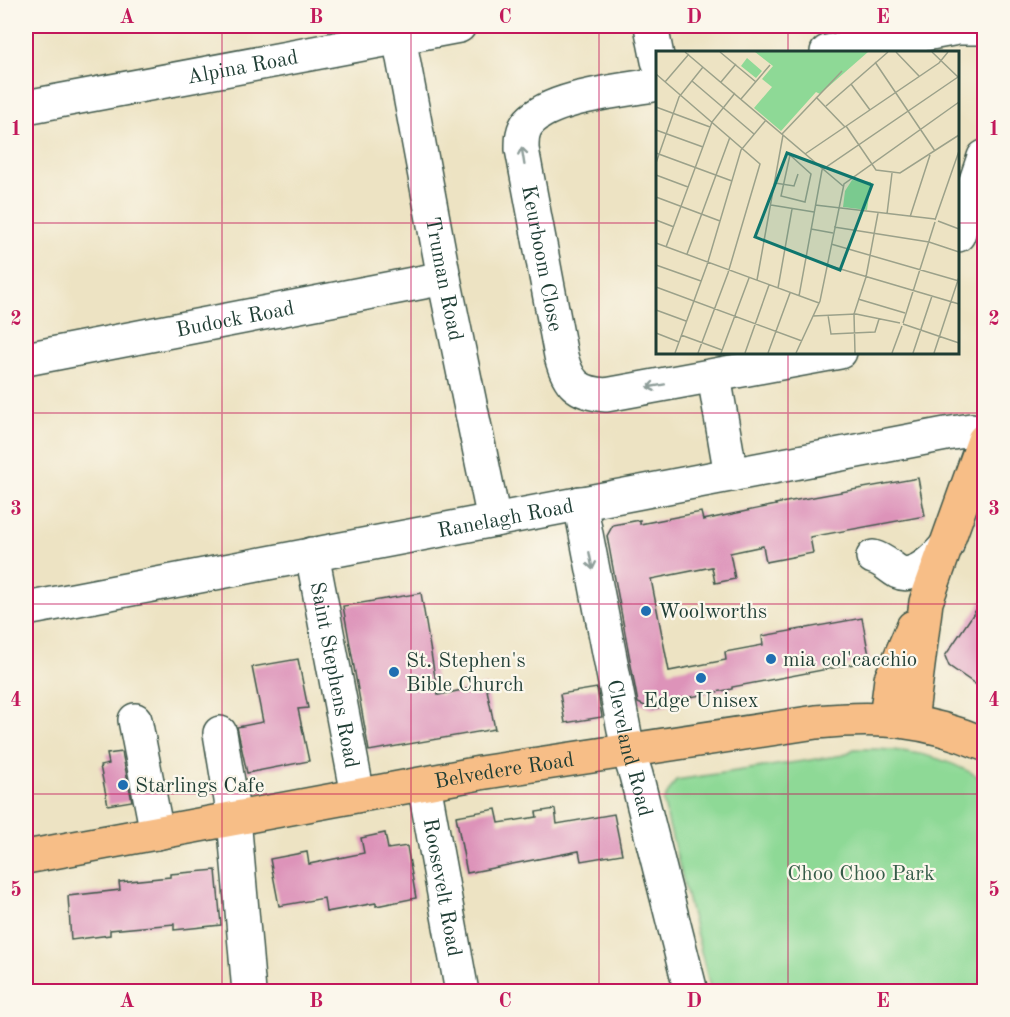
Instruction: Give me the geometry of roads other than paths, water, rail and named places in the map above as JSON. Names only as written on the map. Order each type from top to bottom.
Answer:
[{"type":"main road","points":[[898,720],[927,600],[984,440]]},
{"type":"main road","name":"Belvedere Road","points":[[26,857],[358,795],[628,750],[816,722],[860,718],[898,720],[958,734],[984,744]]},
{"type":"street","name":"Alpina Road","points":[[26,107],[459,26]]},
{"type":"street","points":[[651,26],[656,55]]},
{"type":"street","points":[[832,51],[958,28],[984,28]]},
{"type":"street","name":"Truman Road","points":[[399,37],[444,278],[494,520]]},
{"type":"street","name":"Keurboom Close","points":[[656,84],[559,104],[540,113],[529,122],[522,136],[522,148],[561,356],[569,378],[577,387],[606,395],[830,354]]},
{"type":"street","points":[[959,229],[984,157]]},
{"type":"street","name":"Budock Road","points":[[26,359],[444,278]]},
{"type":"street","points":[[720,375],[738,474]]},
{"type":"street","name":"Ranelagh Road","points":[[26,609],[971,430],[984,435]]},
{"type":"street","name":"Cleveland Road","points":[[580,503],[628,750],[691,992]]},
{"type":"street","points":[[927,600],[898,582],[888,582],[875,571],[881,559],[904,574],[934,560],[947,544]]},
{"type":"street","name":"Saint Stephens Road","points":[[312,554],[358,795]]},
{"type":"street","points":[[135,720],[157,833]]},
{"type":"street","points":[[220,733],[234,818],[249,992]]},
{"type":"street","name":"Roosevelt Road","points":[[424,784],[462,992]]},
{"type":"place","name":"Woolworths","points":[[646,611]]},
{"type":"place","name":"mia col'cacchio","points":[[771,659]]},
{"type":"place","name":"St. Stephen's Bible Church","points":[[394,672]]},
{"type":"place","name":"Edge Unisex","points":[[701,678]]},
{"type":"place","name":"Starlings Cafe","points":[[123,785]]},
{"type":"park label","name":"Choo Choo Park","points":[[861,873]]}]
